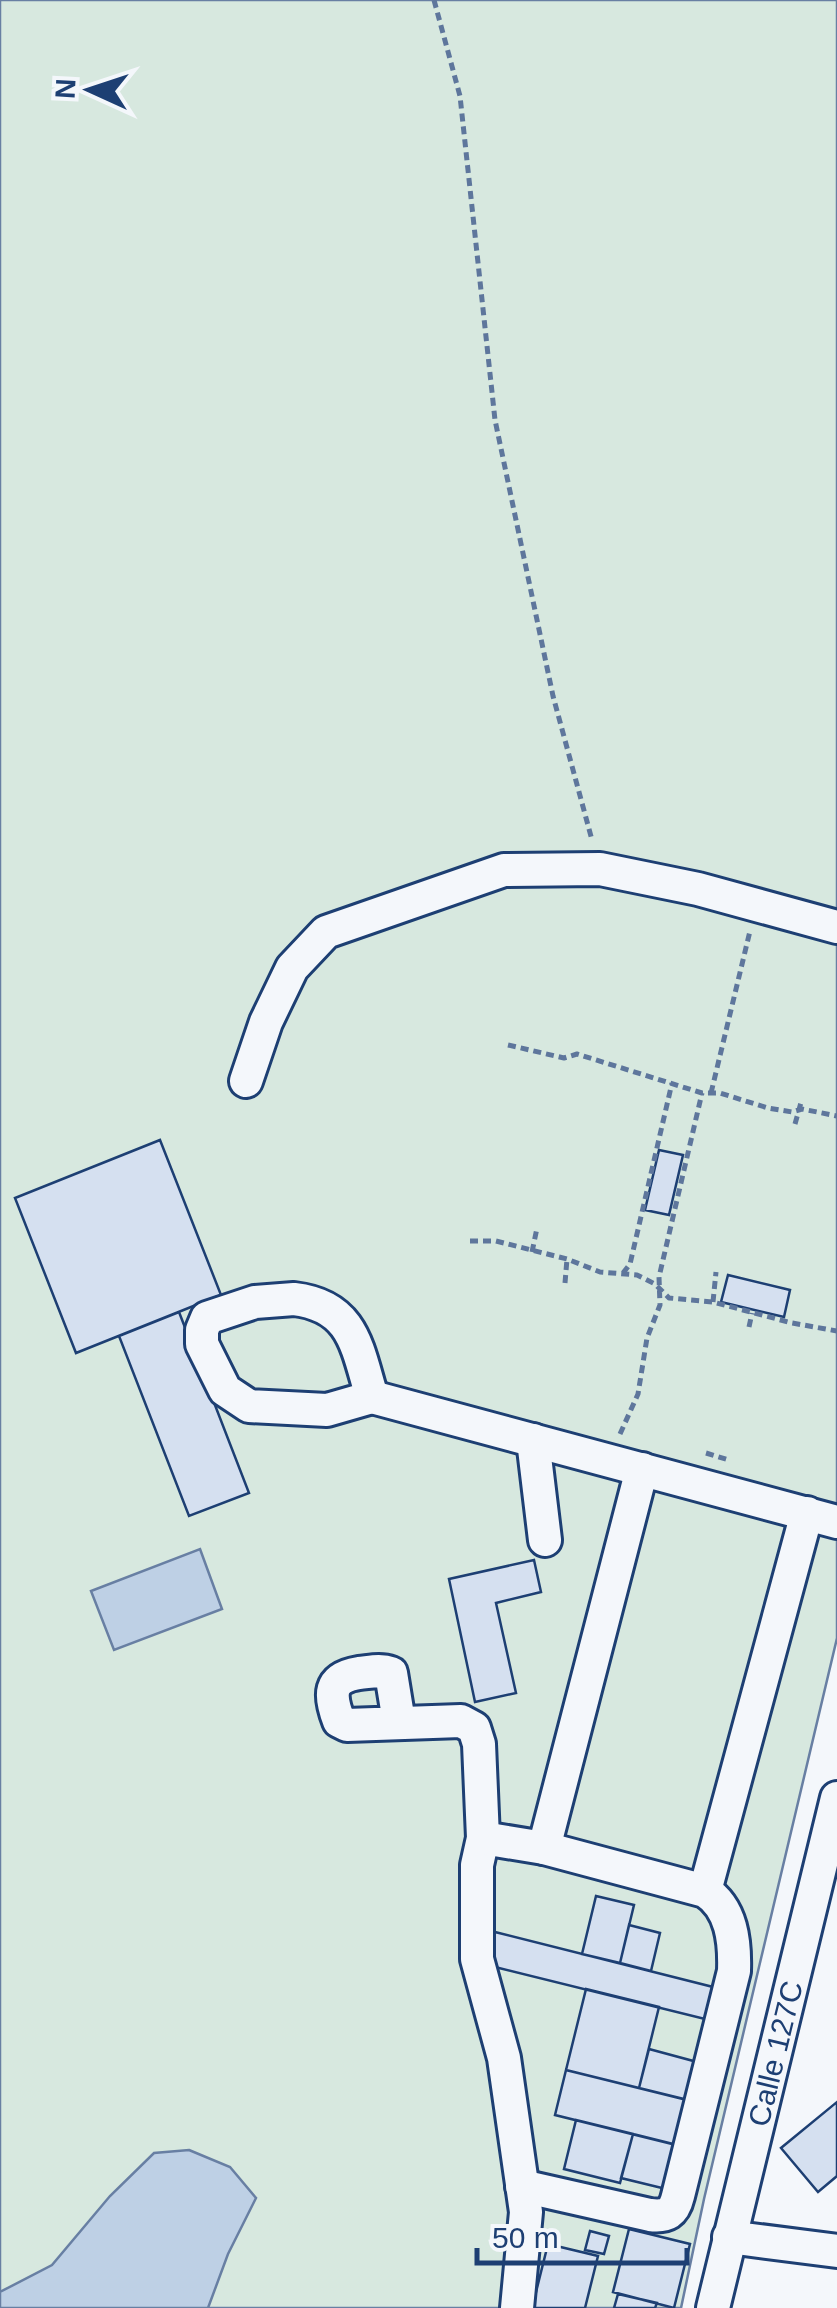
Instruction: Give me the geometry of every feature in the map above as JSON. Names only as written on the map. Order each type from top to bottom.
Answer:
[{"type":"street","points":[[246,1081],[266,1022],[292,968],[326,932],[504,870],[600,870],[698,888],[837,927]]},
{"type":"street","points":[[372,1396],[354,1338],[342,1318],[312,1301],[255,1302],[208,1318],[202,1330],[202,1344],[224,1390],[249,1406],[326,1410],[372,1396],[828,1515],[705,1891]]},
{"type":"street","points":[[532,1440],[546,1540]]},
{"type":"street","points":[[544,1848],[628,1465]]},
{"type":"street","points":[[400,1722],[461,1721],[474,1728],[479,1744],[483,1838],[476,1864],[477,1959],[504,2058],[526,2212],[517,2308]]},
{"type":"street","name":"Calle 127C","points":[[714,2308],[837,1798]]},
{"type":"street","points":[[483,1838],[544,1848],[705,1891],[720,1903],[734,1942],[734,1971],[676,2206],[664,2217],[522,2186]]},
{"type":"street","points":[[729,2237],[837,2251]]},
{"type":"path","points":[[434,0],[460,96],[495,420],[552,696],[600,870]]},
{"type":"path","points":[[711,1093],[754,906]]},
{"type":"path","points":[[508,1045],[564,1058],[577,1054],[702,1093],[748,1100],[768,1108],[837,1116]]},
{"type":"path","points":[[623,1273],[630,1264],[672,1082]]},
{"type":"path","points":[[628,1465],[624,1421],[638,1394],[646,1338],[662,1292],[659,1276],[702,1093]]},
{"type":"path","points":[[795,1124],[802,1099]]},
{"type":"path","points":[[532,1252],[537,1228]]},
{"type":"path","points":[[470,1241],[496,1241],[568,1259],[600,1272],[638,1274],[670,1298],[713,1302],[837,1331]]},
{"type":"path","points":[[565,1283],[568,1259]]},
{"type":"path","points":[[713,1302],[716,1272]]},
{"type":"path","points":[[749,1327],[752,1312]]},
{"type":"shaded area","points":[[0,0],[837,0],[837,1638],[681,2308],[0,2308]]},
{"type":"water","points":[[200,1549],[222,1609],[114,1650],[91,1591]]},
{"type":"water","points":[[189,2150],[230,2167],[256,2198],[228,2254],[208,2308],[0,2308],[0,2292],[52,2265],[110,2196],[154,2153]]},
{"type":"building","points":[[160,1140],[221,1295],[76,1353],[15,1198]]},
{"type":"building","points":[[659,1150],[683,1155],[669,1215],[645,1210]]},
{"type":"building","points":[[728,1275],[790,1290],[784,1317],[721,1302]]},
{"type":"building","points":[[179,1312],[249,1493],[189,1516],[119,1336]]},
{"type":"building","points":[[534,1560],[541,1592],[496,1603],[516,1693],[475,1702],[449,1579]]},
{"type":"building","points":[[596,1896],[634,1905],[620,1963],[582,1954]]},
{"type":"building","points":[[629,1925],[660,1933],[651,1971],[620,1963]]},
{"type":"building","points":[[495,1932],[717,1988],[709,2020],[487,1965]]},
{"type":"building","points":[[586,1989],[659,2007],[639,2088],[566,2070]]},
{"type":"building","points":[[649,2049],[697,2062],[688,2100],[639,2088]]},
{"type":"building","points":[[566,2070],[691,2101],[680,2146],[555,2115]]},
{"type":"building","points":[[837,2102],[837,2176],[818,2192],[781,2148]]},
{"type":"building","points":[[576,2120],[633,2134],[620,2183],[564,2169]]},
{"type":"building","points":[[633,2134],[677,2145],[666,2189],[621,2178]]},
{"type":"building","points":[[629,2229],[690,2244],[674,2308],[613,2292]]},
{"type":"building","points":[[590,2231],[609,2236],[604,2254],[585,2250]]},
{"type":"building","points":[[548,2244],[598,2256],[585,2308],[532,2308]]},
{"type":"building","points":[[618,2294],[657,2303],[655,2308],[614,2308]]}]
